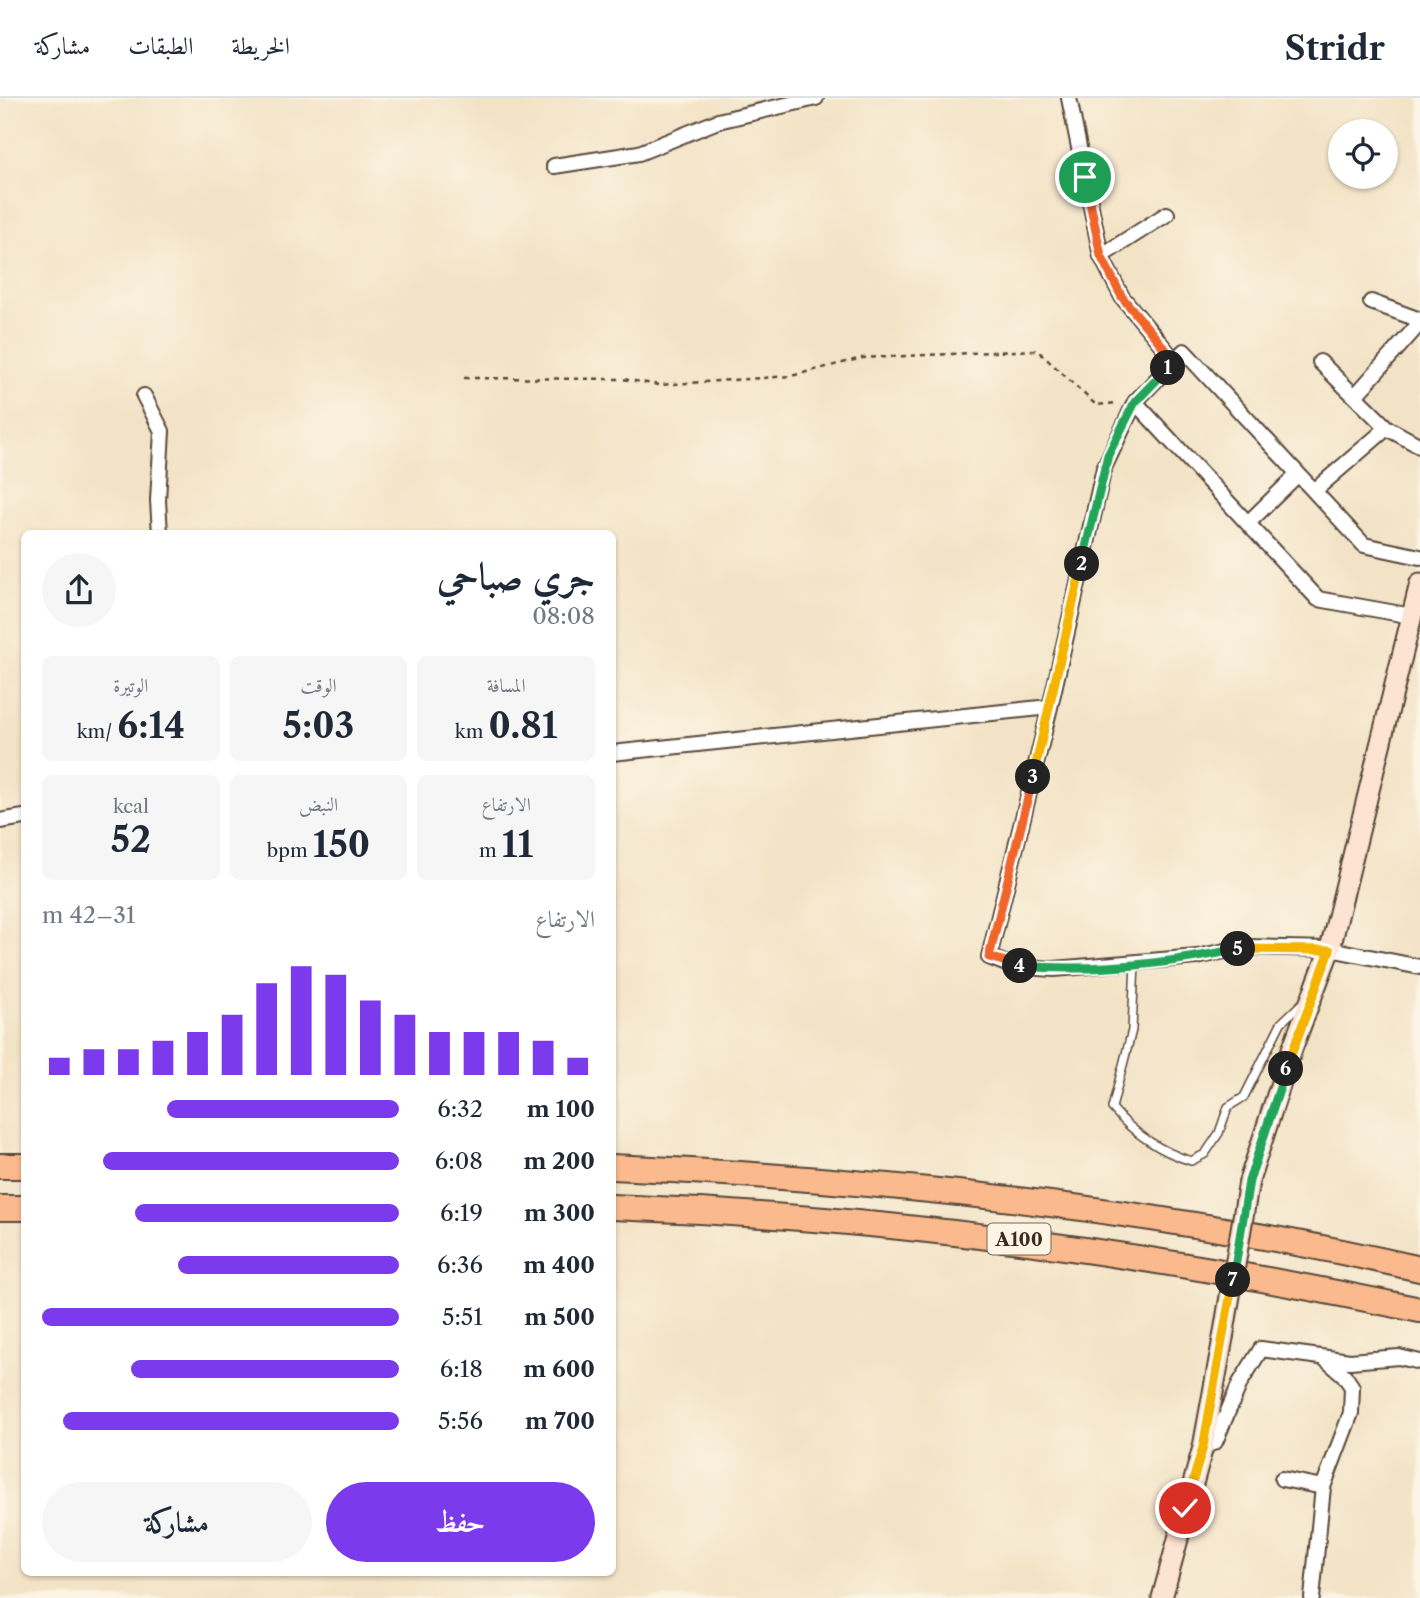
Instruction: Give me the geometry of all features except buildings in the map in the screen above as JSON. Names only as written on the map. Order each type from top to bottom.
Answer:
[{"type":"highway","points":[[0,1166],[21,1166]]},
{"type":"highway","name":"A100","points":[[616,1167],[821,1179],[1014,1199],[1177,1222],[1420,1269]]},
{"type":"highway","name":"A100","points":[[616,1207],[738,1213],[1003,1237],[1203,1266],[1420,1310]]},
{"type":"highway","points":[[0,1208],[21,1208]]},
{"type":"street","points":[[554,166],[639,153],[718,121],[816,98]]},
{"type":"street","points":[[1069,98],[1101,256],[1122,297],[1175,361]]},
{"type":"street","points":[[1101,256],[1167,214]]},
{"type":"street","points":[[1355,397],[1420,321],[1371,302]]},
{"type":"street","points":[[1420,557],[1364,545],[1184,351],[1135,402],[1104,468],[1050,707],[989,957],[1012,966],[1054,969],[1197,957],[1244,947],[1330,950],[1420,967]]},
{"type":"street","points":[[1320,362],[1387,428],[1420,446]]},
{"type":"street","points":[[144,396],[162,432],[158,500],[160,530]]},
{"type":"street","points":[[1135,402],[1318,599],[1412,616]]},
{"type":"street","points":[[1314,492],[1387,428]]},
{"type":"street","points":[[1248,523],[1298,474]]},
{"type":"street","points":[[1162,1598],[1203,1447],[1249,1181],[1311,996],[1330,950],[1420,583]]},
{"type":"street","points":[[616,752],[1050,707]]},
{"type":"street","points":[[0,821],[21,818]]},
{"type":"street","points":[[1203,1447],[1215,1442],[1240,1383],[1261,1349],[1350,1361],[1399,1357],[1420,1362]]},
{"type":"street","points":[[1312,1598],[1323,1487],[1351,1413],[1352,1387],[1344,1375],[1323,1357]]},
{"type":"street","points":[[1282,1479],[1323,1487]]},
{"type":"lane","points":[[1135,963],[1132,1030],[1112,1108],[1126,1124],[1161,1151],[1191,1161],[1205,1154],[1219,1133],[1228,1107],[1244,1097],[1281,1023],[1311,996]]},
{"type":"path","points":[[464,377],[623,379],[659,385],[791,376],[862,358],[1037,350],[1096,405],[1135,402]]},
{"type":"route","points":[[1085,177],[1101,256],[1122,297],[1175,361],[1135,402],[1106,461],[989,957],[1012,966],[1054,969],[1197,957],[1244,947],[1330,950],[1292,1049],[1249,1181],[1203,1447],[1185,1508]]}]
